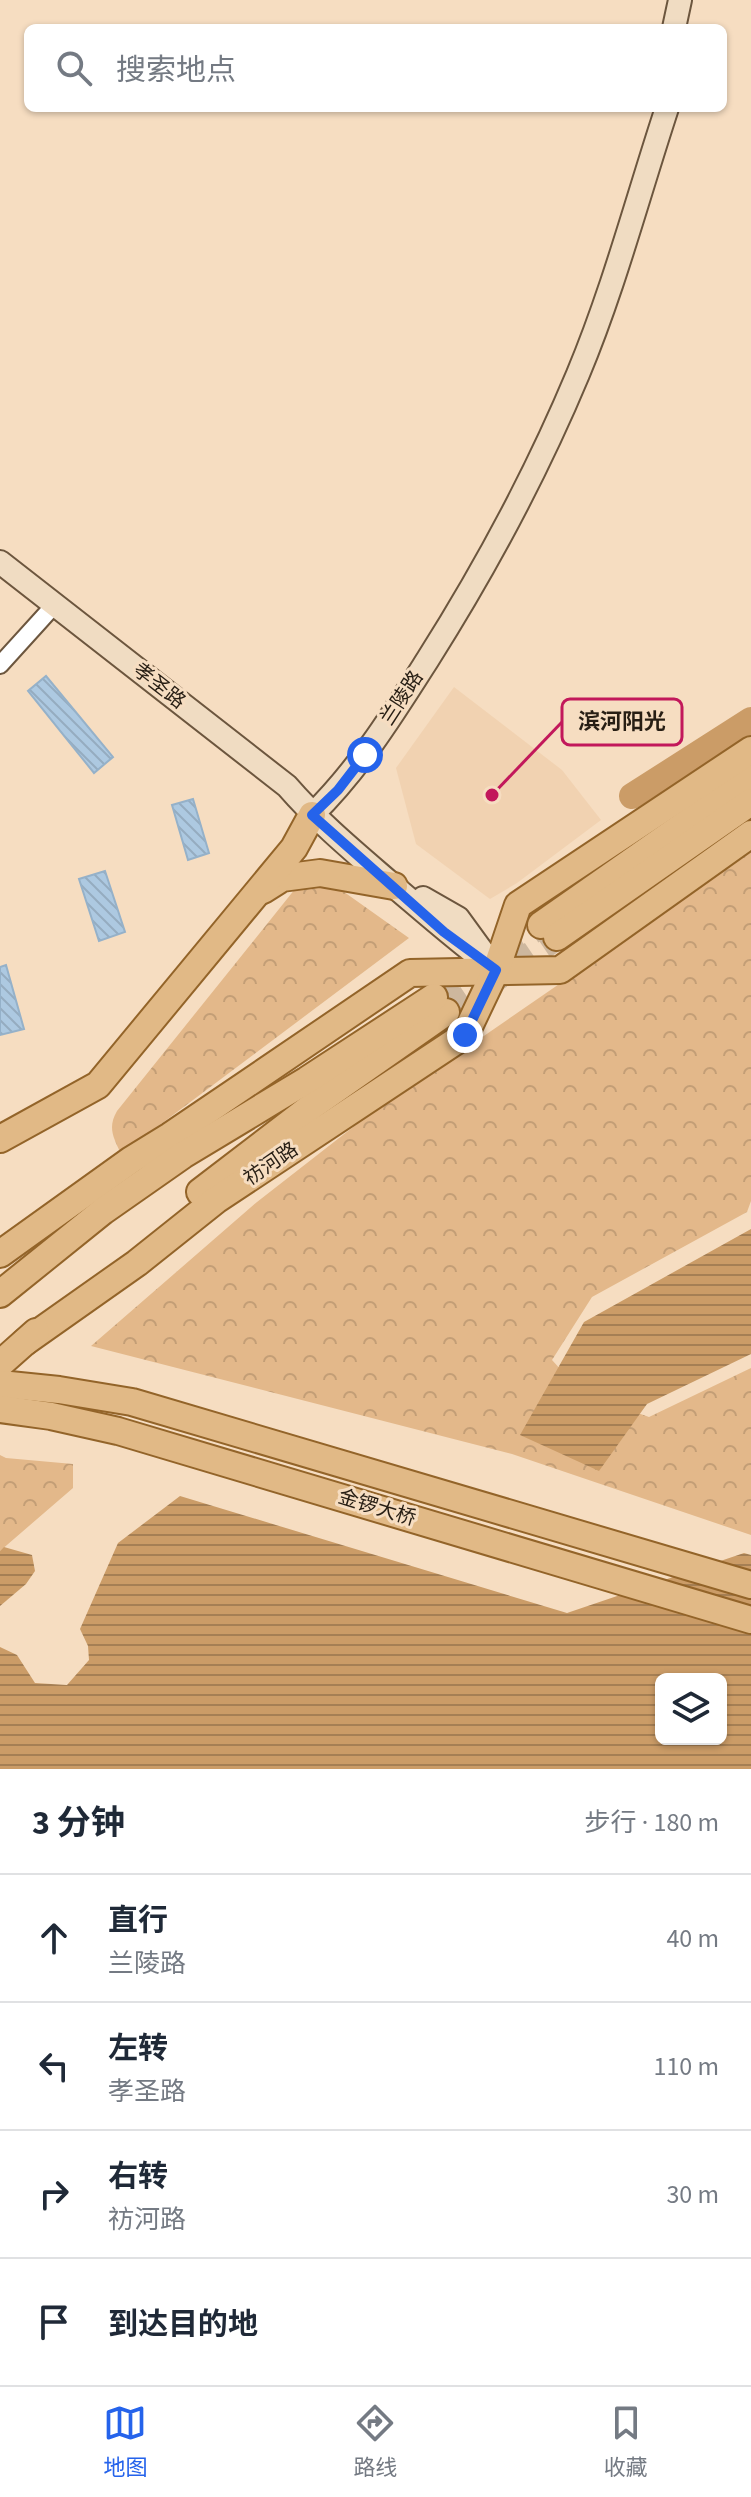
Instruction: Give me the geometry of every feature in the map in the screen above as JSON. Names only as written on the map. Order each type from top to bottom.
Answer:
[{"type":"main road","points":[[675,24],[680,0]]},
{"type":"main road","points":[[689,24],[695,0]]},
{"type":"main road","name":"兰陵路","points":[[312,815],[326,782],[353,747],[436,620],[504,498],[565,368],[591,300],[651,112]]},
{"type":"main road","name":"兰陵路","points":[[312,815],[338,790],[399,704],[454,616],[522,492],[589,346],[666,112]]},
{"type":"main road","name":"孝圣路","points":[[0,562],[287,786],[312,815],[346,833],[430,905],[458,918],[496,970]]},
{"type":"main road","name":"孝圣路","points":[[0,574],[312,815],[444,932],[496,970]]},
{"type":"main road","name":"祊河路","points":[[25,1342],[137,1263],[216,1200],[465,1035],[496,970],[518,905],[751,750]]},
{"type":"main road","points":[[751,778],[549,931],[751,802]]},
{"type":"main road","points":[[0,1139],[98,1085],[294,848],[312,815]]},
{"type":"main road","points":[[0,1131],[49,1104],[90,1075],[281,837],[312,815]]},
{"type":"main road","points":[[0,1254],[131,1160],[410,973],[560,970],[751,834]]},
{"type":"main road","points":[[253,897],[282,878],[320,873],[394,886]]},
{"type":"main road","name":"祊河路","points":[[0,1364],[192,1198],[440,1004],[183,1155],[103,1211],[2,1292]]},
{"type":"main road","points":[[2,1292],[131,1160]]},
{"type":"main road","name":"金锣大桥","points":[[0,1384],[132,1402],[751,1585]]},
{"type":"main road","name":"金锣大桥","points":[[0,1409],[51,1416],[118,1431],[751,1620]]},
{"type":"street","points":[[0,665],[48,612]]},
{"type":"shaded area","points":[[454,687],[562,770],[601,820],[517,883],[490,899],[416,844],[396,768]]},
{"type":"shaded area","points":[[751,1229],[751,1354],[647,1404],[599,1471],[520,1435],[584,1322]]},
{"type":"shaded area","points":[[180,1496],[567,1613],[744,1553],[751,1555],[751,1769],[0,1769],[0,1647],[17,1655],[35,1683],[67,1685],[89,1660],[88,1646],[80,1629],[118,1543]]},
{"type":"shaded area","points":[[4,1547],[32,1555],[35,1571],[26,1584],[0,1606],[0,1551]]},
{"type":"green space","points":[[751,852],[751,1201],[747,1212],[592,1297],[552,1360],[582,1393],[649,1417],[751,1368],[751,1535],[512,1454],[91,1346],[257,1202],[366,1117]]},
{"type":"green space","points":[[330,882],[409,938],[121,1154],[112,1128],[117,1111],[299,884]]},
{"type":"green space","points":[[0,1455],[73,1464],[73,1488],[0,1551]]},
{"type":"building","points":[[46,676],[113,757],[94,773],[28,691]]},
{"type":"building","points":[[193,799],[209,853],[188,860],[172,805]]},
{"type":"building","points":[[105,871],[125,932],[99,941],[79,879]]},
{"type":"building","points":[[6,965],[24,1029],[0,1035],[0,967]]},
{"type":"waterway","points":[[632,796],[751,720]]},
{"type":"tunnel","points":[[434,997],[541,925]]},
{"type":"tunnel","points":[[446,1012],[557,937]]},
{"type":"place","name":"滨河阳光","points":[[492,795]]},
{"type":"route","points":[[365,755],[338,790],[312,815],[444,932],[496,970],[465,1035]]}]
